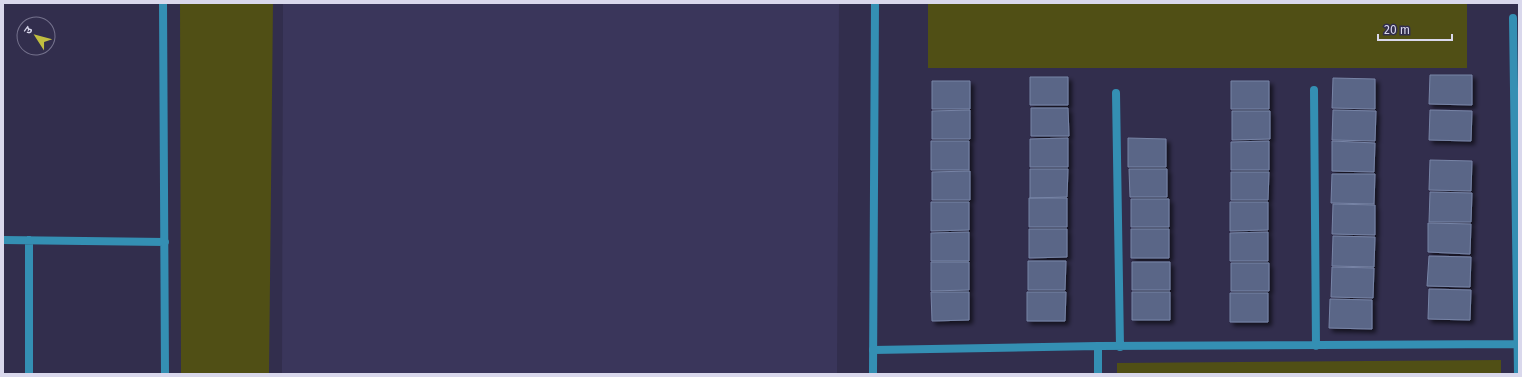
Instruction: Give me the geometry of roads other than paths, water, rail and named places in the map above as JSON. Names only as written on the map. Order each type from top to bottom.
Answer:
[{"type":"street","points":[[163,3],[165,374]]},
{"type":"street","points":[[873,374],[875,3]]},
{"type":"street","points":[[1514,18],[1518,374]]},
{"type":"street","points":[[1314,90],[1316,346]]},
{"type":"street","points":[[1116,93],[1120,347]]},
{"type":"street","points":[[3,240],[165,242]]},
{"type":"street","points":[[29,240],[30,374]]},
{"type":"street","points":[[873,350],[1098,346],[1517,344]]},
{"type":"street","points":[[1098,346],[1098,374]]}]
